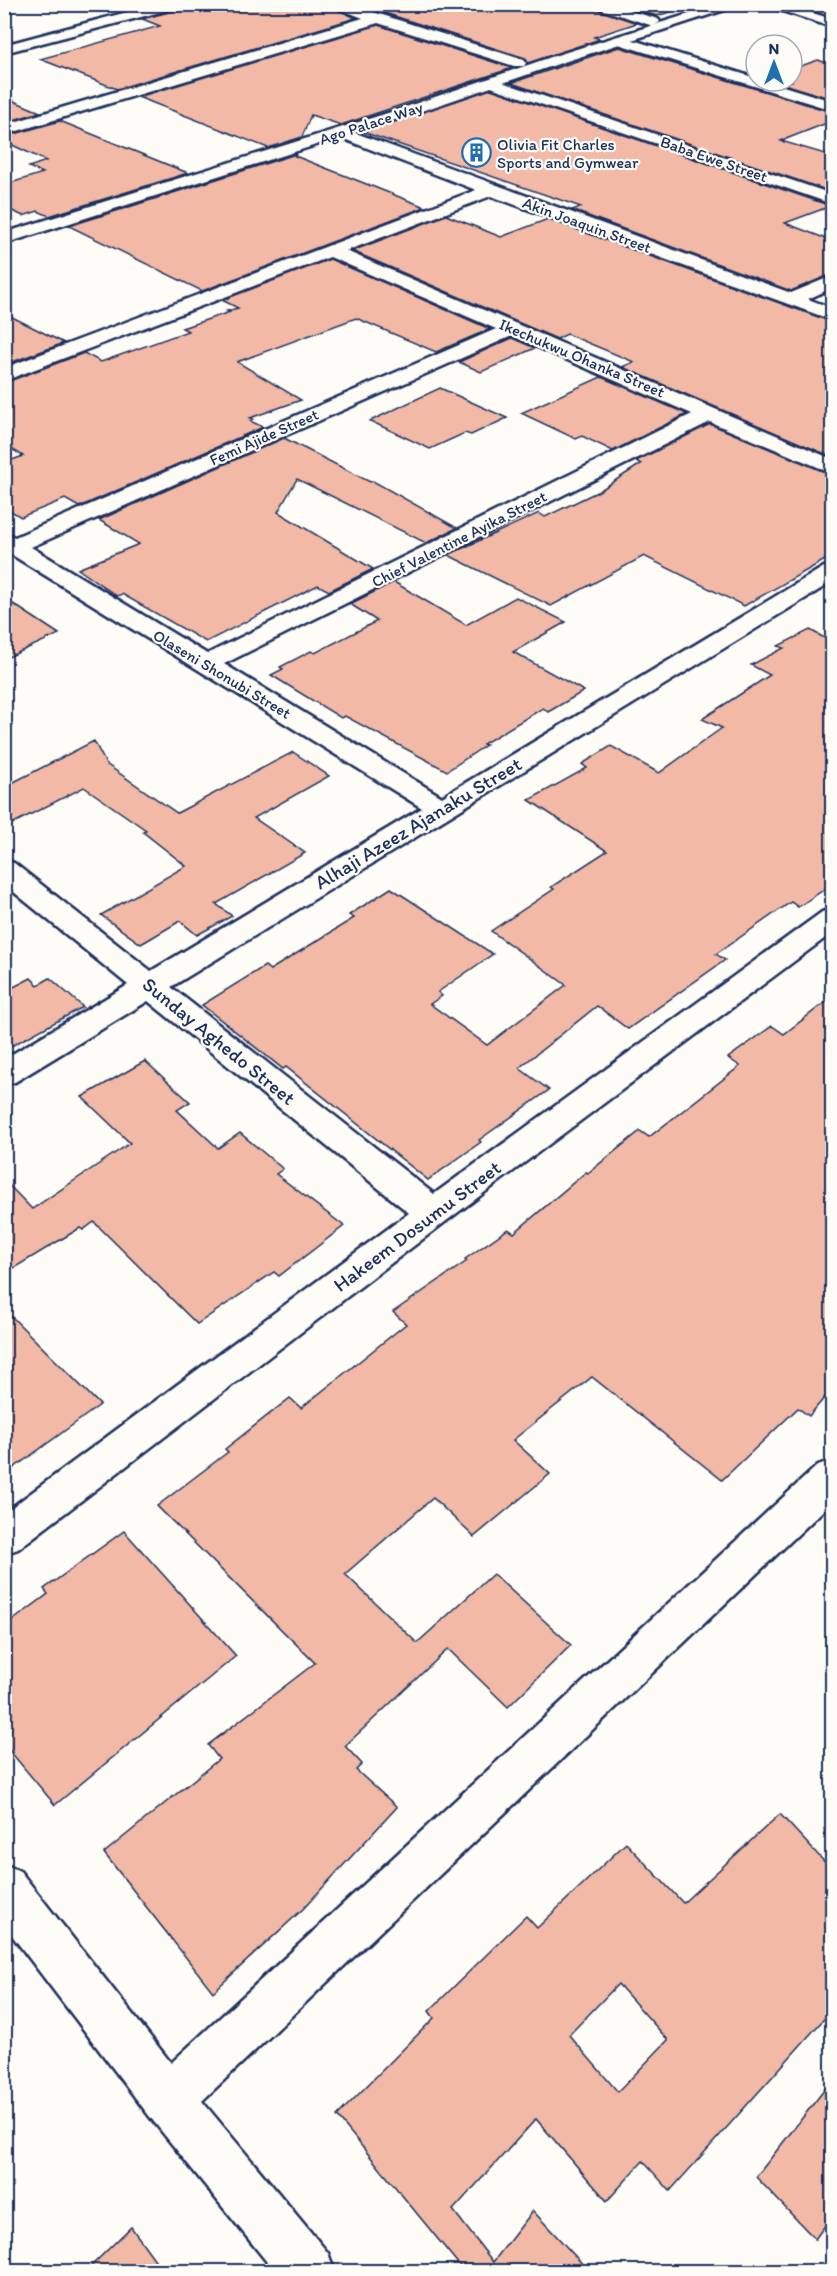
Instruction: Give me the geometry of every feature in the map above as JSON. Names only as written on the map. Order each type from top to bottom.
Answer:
[{"type":"street","points":[[4,49],[174,4]]},
{"type":"street","points":[[333,4],[519,63]]},
{"type":"street","points":[[591,4],[653,22]]},
{"type":"street","name":"Ago Palace Way","points":[[4,230],[704,4]]},
{"type":"street","name":"Ago Palace Way","points":[[4,239],[342,133],[529,69],[737,4]]},
{"type":"street","points":[[767,4],[832,23]]},
{"type":"street","points":[[94,12],[113,21]]},
{"type":"street","points":[[4,130],[375,19]]},
{"type":"street","points":[[620,40],[832,106]]},
{"type":"street","name":"Baba Ewe Street","points":[[493,83],[832,199]]},
{"type":"street","name":"Akin Joaquin Street","points":[[342,133],[491,190],[832,314]]},
{"type":"street","points":[[4,375],[491,190]]},
{"type":"street","name":"Ikechukwu Ohanka Street","points":[[331,251],[832,467]]},
{"type":"street","points":[[793,300],[832,281]]},
{"type":"street","name":"Femi Ajide Street","points":[[9,543],[514,328]]},
{"type":"street","name":"Chief Valentine Ayika Street","points":[[206,664],[711,413]]},
{"type":"street","name":"Olaseni Shonubi Street","points":[[9,543],[441,808]]},
{"type":"street","name":"Alhaji Azeez Ajanaku Street","points":[[4,1074],[152,987],[441,808],[832,572]]},
{"type":"street","name":"Sunday Aghedo Street","points":[[4,869],[433,1214]]},
{"type":"street","name":"Hakeem Dosumu Street","points":[[4,1536],[433,1214],[828,929]]},
{"type":"street","points":[[168,2098],[832,1477]]},
{"type":"street","points":[[4,1887],[168,2098],[309,2271]]},
{"type":"building","points":[[182,4],[325,4],[356,18],[117,89],[40,59],[160,26],[142,19],[180,9]]},
{"type":"building","points":[[357,4],[583,4],[637,23],[594,37],[600,39],[528,63],[525,58]]},
{"type":"building","points":[[617,4],[676,4],[677,10],[657,16]]},
{"type":"building","points":[[378,25],[512,68],[341,125],[311,115],[302,137],[268,148],[138,97]]},
{"type":"building","points":[[619,47],[744,85],[744,93],[770,93],[832,112],[832,121],[781,141],[832,156],[832,192],[511,83]]},
{"type":"building","points":[[818,60],[832,65],[832,99],[804,90],[804,65]]},
{"type":"building","points":[[491,89],[831,206],[785,223],[832,241],[832,274],[791,291],[572,210],[581,207],[363,132]]},
{"type":"building","points":[[4,97],[40,112],[4,123]]},
{"type":"building","points":[[60,121],[188,173],[49,216],[38,211],[23,216],[4,207],[4,185],[43,173],[29,167],[46,161],[4,141],[4,137]]},
{"type":"building","points":[[296,154],[295,156],[425,207],[202,291],[69,226]]},
{"type":"building","points":[[446,215],[501,237],[548,219],[832,322],[832,457],[622,367],[634,362],[567,334],[557,339],[352,251]]},
{"type":"building","points":[[330,259],[490,329],[436,352],[356,318],[237,362],[301,400],[250,418],[253,419],[250,421],[263,427],[79,507],[65,499],[21,517],[4,507],[4,463],[23,456],[4,444],[4,383],[84,353],[101,362],[188,331],[182,328],[238,308],[222,300]]},
{"type":"building","points":[[4,313],[64,343],[4,365]]},
{"type":"building","points":[[512,338],[535,348],[481,372],[459,362]]},
{"type":"building","points":[[601,377],[687,414],[613,451],[582,436],[576,439],[521,413]]},
{"type":"building","points":[[440,388],[507,418],[471,435],[465,433],[430,449],[370,421]]},
{"type":"building","points":[[710,424],[832,475],[832,556],[744,606],[644,556],[551,606],[448,555],[539,513],[545,517],[599,491],[641,464],[636,461]]},
{"type":"building","points":[[284,438],[370,482],[373,481],[457,528],[426,543],[297,479],[278,512],[373,569],[329,591],[318,585],[206,642],[122,594],[117,596],[78,569],[139,544],[99,520]]},
{"type":"building","points":[[394,582],[466,625],[516,597],[566,622],[513,652],[584,691],[548,712],[543,708],[483,744],[486,745],[447,771],[345,716],[341,718],[271,675],[283,669],[280,667],[311,651],[315,653],[377,621],[350,604]]},
{"type":"building","points":[[4,598],[59,634],[4,659]]},
{"type":"building","points":[[810,630],[832,642],[832,884],[798,907],[791,902],[716,954],[725,960],[628,1029],[597,1006],[519,1068],[549,1090],[428,1180],[286,1067],[283,1069],[202,1005],[265,966],[270,970],[354,918],[349,915],[391,888],[493,954],[438,992],[442,996],[430,1004],[487,1045],[566,985],[491,931],[554,889],[551,887],[607,851],[529,800],[587,768],[582,764],[611,746],[659,773],[722,728],[702,719],[770,675],[751,665],[784,648],[778,646]]},
{"type":"building","points":[[94,741],[106,764],[177,813],[293,752],[329,776],[254,818],[305,853],[216,904],[232,916],[197,935],[180,921],[141,944],[101,915],[186,866],[143,832],[146,830],[84,787],[4,828],[4,787]]},
{"type":"building","points":[[31,978],[38,985],[50,978],[83,1007],[4,1050],[4,992]]},
{"type":"building","points":[[832,997],[832,1389],[809,1416],[798,1408],[722,1480],[592,1377],[513,1440],[550,1474],[474,1537],[433,1498],[345,1574],[417,1643],[493,1574],[571,1645],[508,1707],[448,1649],[345,1746],[362,1764],[356,1770],[397,1807],[303,1909],[213,1992],[104,1853],[219,1759],[208,1745],[315,1663],[157,1506],[228,1452],[225,1449],[290,1398],[301,1408],[406,1324],[393,1312],[467,1261],[465,1259],[508,1229],[514,1233],[586,1172],[588,1173],[640,1131],[649,1137],[740,1066],[728,1058],[772,1026],[784,1034]]},
{"type":"building","points":[[145,1061],[190,1102],[177,1110],[218,1148],[240,1133],[283,1169],[276,1174],[344,1226],[279,1276],[274,1272],[197,1324],[94,1222],[83,1230],[80,1228],[4,1274],[4,1180],[32,1209],[130,1143],[82,1097]]},
{"type":"building","points":[[4,1309],[100,1405],[4,1475]]},
{"type":"building","points":[[124,1531],[236,1656],[55,1805],[4,1744],[4,1627],[48,1594],[44,1589]]},
{"type":"building","points":[[780,1814],[832,1870],[832,2010],[670,2191],[643,2161],[607,2201],[536,2119],[453,2210],[493,2262],[533,2211],[589,2271],[464,2271],[337,2116],[434,2018],[429,2011],[526,1916],[537,1928],[626,1843],[683,1903]],"holes":[[[618,1984],[668,2040],[618,2092],[569,2035]]]},
{"type":"building","points":[[832,2080],[832,2216],[815,2239],[756,2177]]},
{"type":"building","points":[[131,2227],[163,2271],[86,2271]]},
{"type":"place","name":"Olivia Fit Charles Sports and Gymwear","points":[[476,153]]}]
